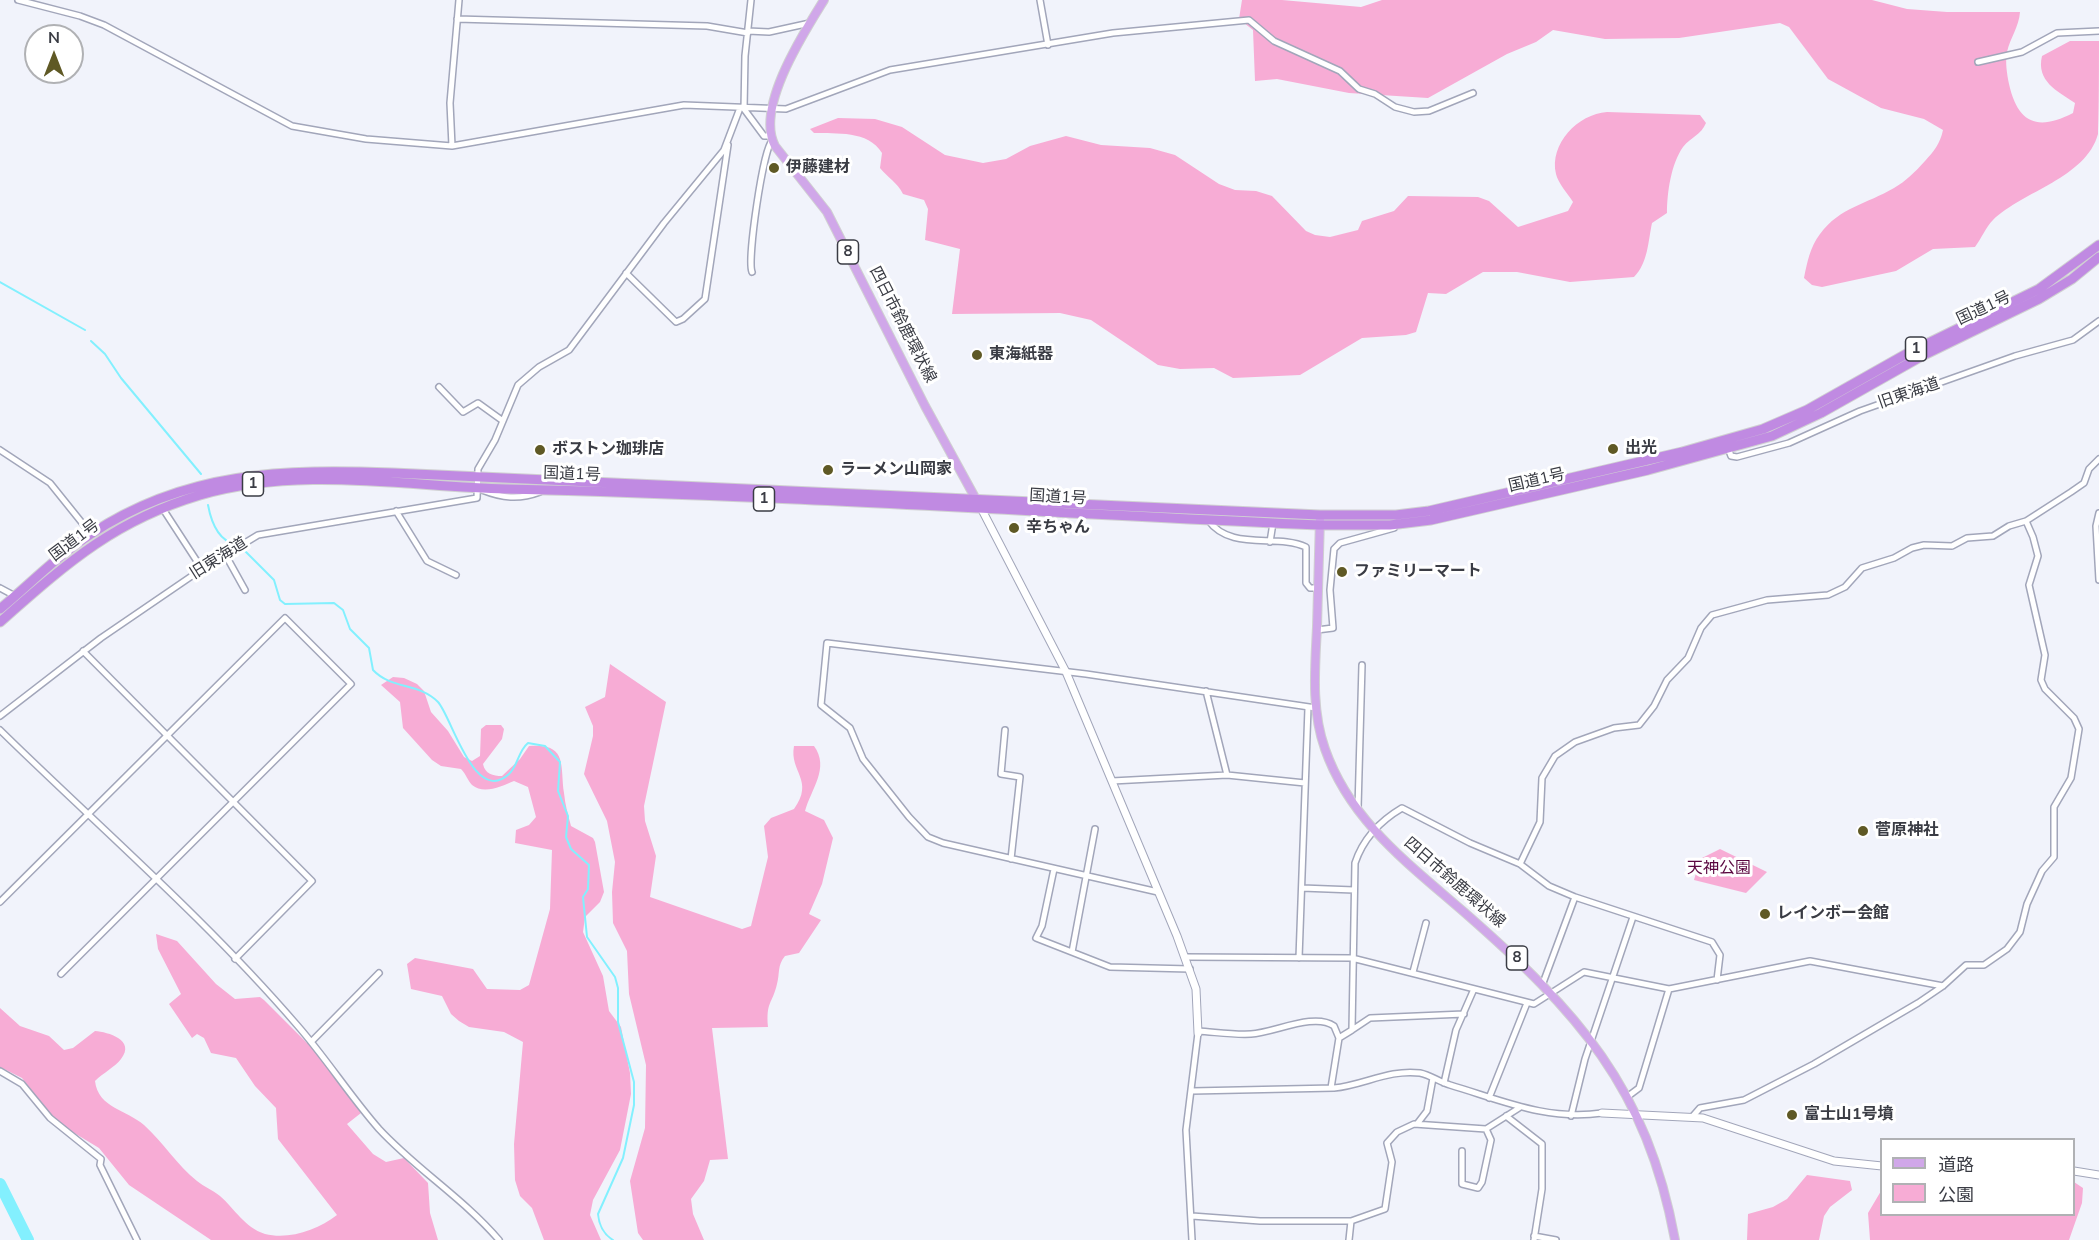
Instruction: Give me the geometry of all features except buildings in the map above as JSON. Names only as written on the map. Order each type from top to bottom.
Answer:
[{"type":"highway","name":"国道1号","points":[[1728,446],[1807,410],[1908,352],[2021,299],[2066,272],[2099,245]]},
{"type":"highway","name":"国道1号","points":[[0,609],[20,598],[98,541],[133,520],[163,508],[238,486],[293,475],[476,488],[732,493],[1319,525],[1410,523],[1430,516],[1728,446],[1804,422],[1922,356],[2048,294],[2099,257]]},
{"type":"highway","name":"国道1号","points":[[0,622],[50,564],[91,534],[133,510],[170,495],[237,477],[293,475],[476,477],[699,492]]},
{"type":"highway","name":"国道1号","points":[[859,499],[976,499],[1320,515],[1430,516]]},
{"type":"main road","points":[[771,138],[770,108],[810,23],[824,0]]},
{"type":"main road","name":"四日市鈴鹿環状線","points":[[771,138],[827,212],[981,508]]},
{"type":"main road","name":"四日市鈴鹿環状線","points":[[1320,515],[1312,708],[1324,748],[1341,788],[1373,831],[1543,983],[1592,1040],[1628,1097],[1635,1113],[1659,1172],[1675,1240]]},
{"type":"street","points":[[18,0],[80,16],[104,25],[292,126],[357,138],[452,146],[684,105],[786,109],[882,72],[1113,33],[1249,21],[1274,41],[1340,71],[1359,89],[1375,94],[1395,108],[1414,112],[1429,111],[1473,93]]},
{"type":"street","points":[[452,146],[450,103],[459,0]]},
{"type":"street","points":[[626,273],[676,322],[683,319],[705,299],[729,143],[742,108],[751,0]]},
{"type":"street","points":[[1040,0],[1048,45]]},
{"type":"street","points":[[457,19],[707,26],[748,32],[769,32],[810,23]]},
{"type":"street","points":[[1978,62],[2022,52],[2064,32],[2099,31]]},
{"type":"street","points":[[742,108],[764,136],[771,138],[768,144],[749,262],[752,272]]},
{"type":"street","points":[[547,490],[527,497],[498,497],[476,488],[476,477],[518,385],[539,367],[569,350],[626,273],[729,143]]},
{"type":"street","name":"旧東海道","points":[[1728,446],[1731,456],[1737,457],[1789,443],[1860,411],[2015,356],[2073,340],[2099,321]]},
{"type":"street","points":[[439,387],[463,412],[478,404],[503,421]]},
{"type":"street","points":[[0,450],[50,483],[91,534]]},
{"type":"street","points":[[1520,864],[1540,822],[1542,778],[1549,764],[1560,751],[1575,742],[1614,728],[1639,725],[1654,706],[1667,680],[1688,658],[1701,628],[1712,615],[1767,600],[1828,595],[1845,587],[1862,568],[1894,558],[1911,548],[1924,545],[1953,546],[1967,538],[1987,537],[2026,521],[2084,483],[2089,469],[2099,459]]},
{"type":"street","name":"旧東海道","points":[[0,716],[83,651],[202,569],[265,532],[477,498],[476,488]]},
{"type":"street","points":[[163,508],[202,569]]},
{"type":"street","points":[[981,508],[1066,672],[1190,969],[1198,1002],[1198,1032],[1192,1091],[1187,1111],[1186,1146],[1192,1240]]},
{"type":"street","points":[[396,511],[427,561],[456,575]]},
{"type":"street","points":[[2099,513],[2096,526],[2099,580]]},
{"type":"street","points":[[1208,520],[1219,532],[1306,547],[1306,583],[1310,588],[1318,588]]},
{"type":"street","points":[[1693,1116],[1700,1108],[1744,1100],[1866,1035],[1943,986],[1966,965],[1984,964],[1998,957],[2020,932],[2033,890],[2042,871],[2054,857],[2054,807],[2069,783],[2079,737],[2079,729],[2074,718],[2045,689],[2041,680],[2045,655],[2029,585],[2037,556],[2036,544],[2026,521]]},
{"type":"street","points":[[1270,542],[1273,523]]},
{"type":"street","points":[[1317,630],[1334,628],[1330,590],[1334,549],[1340,543],[1410,523]]},
{"type":"street","points":[[225,554],[245,590]]},
{"type":"street","points":[[0,588],[20,598]]},
{"type":"street","points":[[0,902],[285,618],[351,684],[61,974]]},
{"type":"street","points":[[1158,892],[943,843],[928,837],[863,759],[850,728],[821,705],[827,643],[1066,672],[1312,708],[1305,783],[1299,957]]},
{"type":"street","points":[[83,651],[312,881],[235,959]]},
{"type":"street","points":[[1358,812],[1362,665]]},
{"type":"street","points":[[1206,691],[1227,775]]},
{"type":"street","points":[[0,730],[156,879],[235,959],[311,1042],[391,1142],[461,1199],[499,1240]]},
{"type":"street","points":[[1005,730],[1001,774],[1020,777],[1011,859]]},
{"type":"street","points":[[1112,781],[1227,775],[1305,783]]},
{"type":"street","points":[[1352,1030],[1355,863],[1360,848],[1373,831],[1402,808],[1470,843],[1520,864],[1549,886],[1633,917],[1712,942],[1720,955],[1717,980]]},
{"type":"street","points":[[1072,952],[1095,829]]},
{"type":"street","points":[[1054,869],[1042,926],[1036,938],[1110,967],[1190,969]]},
{"type":"street","points":[[1302,888],[1354,890]]},
{"type":"street","points":[[1543,983],[1575,897]]},
{"type":"street","points":[[1571,1116],[1592,1040],[1633,917]]},
{"type":"street","points":[[1413,972],[1426,923]]},
{"type":"street","points":[[1185,957],[1352,958],[1527,1003],[1539,1003],[1581,973],[1666,986],[1669,989],[1810,961],[1943,986]]},
{"type":"street","points":[[311,1042],[379,973]]},
{"type":"street","points":[[1444,1083],[1456,1030],[1474,989]]},
{"type":"street","points":[[1628,1097],[1639,1088],[1669,989]]},
{"type":"street","points":[[1489,1098],[1527,1003]]},
{"type":"street","points":[[1339,1038],[1370,1018],[1464,1014]]},
{"type":"street","points":[[1449,1016],[1456,1030]]},
{"type":"street","points":[[1198,1032],[1252,1034],[1275,1027],[1322,1020],[1334,1026],[1339,1038],[1331,1088]]},
{"type":"street","points":[[0,1071],[22,1084],[50,1118],[101,1159],[100,1165],[137,1240]]},
{"type":"street","points":[[1192,1091],[1348,1087],[1381,1075],[1419,1073],[1519,1108],[1571,1116],[1602,1113],[1693,1116],[1729,1124],[1775,1143],[1834,1161],[1880,1166]]},
{"type":"street","points":[[1417,1124],[1426,1111],[1433,1078]]},
{"type":"street","points":[[1192,1216],[1260,1221],[1351,1221],[1385,1209],[1392,1162],[1386,1143],[1397,1132],[1417,1124],[1486,1129],[1519,1108]]},
{"type":"street","points":[[1506,1116],[1542,1144],[1542,1189],[1534,1238],[1556,1240]]},
{"type":"street","points":[[1462,1151],[1462,1184],[1478,1188],[1482,1182],[1491,1140],[1486,1129]]},
{"type":"street","points":[[2075,1171],[2099,1174]]},
{"type":"street","points":[[1349,1240],[1351,1221]]},
{"type":"green space","points":[[1242,0],[1282,0],[1361,7],[1382,0],[1872,0],[1907,9],[1947,12],[2020,12],[2006,60],[2009,84],[2018,108],[2024,116],[2040,122],[2061,119],[2073,113],[2075,103],[2045,79],[2041,65],[2042,56],[2070,41],[2099,41],[2098,134],[2091,149],[2081,162],[1993,220],[1975,247],[1933,249],[1896,271],[1822,287],[1812,285],[1804,278],[1811,250],[1820,234],[1845,212],[1884,193],[1906,179],[1934,150],[1943,130],[1924,119],[1881,108],[1828,79],[1789,27],[1780,23],[1679,38],[1605,39],[1553,30],[1536,42],[1507,54],[1428,98],[1349,93],[1277,79],[1255,81],[1253,30],[1239,19]]},
{"type":"green space","points":[[1607,112],[1700,115],[1706,123],[1683,147],[1675,162],[1670,179],[1667,213],[1652,223],[1645,259],[1634,277],[1570,282],[1517,272],[1483,272],[1446,294],[1428,293],[1416,332],[1406,335],[1362,338],[1300,375],[1233,378],[1214,368],[1180,369],[1158,365],[1091,320],[1060,313],[952,314],[960,249],[925,240],[928,209],[924,200],[903,194],[880,168],[882,153],[869,140],[851,135],[814,133],[810,129],[838,118],[875,119],[902,127],[945,155],[983,163],[1006,159],[1030,146],[1066,136],[1101,145],[1150,148],[1175,155],[1219,184],[1235,190],[1256,191],[1272,196],[1306,231],[1330,237],[1358,230],[1362,221],[1394,211],[1408,196],[1478,197],[1489,201],[1518,227],[1568,211],[1573,202],[1556,174],[1557,152],[1568,132],[1576,125],[1586,118]]},
{"type":"green space","points":[[610,664],[666,702],[644,806],[645,821],[656,856],[650,897],[742,929],[751,926],[768,857],[764,826],[771,818],[794,809],[802,791],[802,783],[793,755],[794,746],[814,746],[818,754],[820,770],[805,811],[824,820],[833,838],[822,884],[809,914],[821,920],[799,953],[785,956],[782,960],[769,1008],[768,1027],[712,1028],[728,1159],[710,1160],[704,1181],[691,1199],[693,1214],[704,1240],[643,1240],[638,1233],[630,1181],[645,1128],[646,1065],[629,994],[627,951],[613,923],[612,892],[615,862],[607,821],[584,774],[593,736],[593,726],[585,707],[605,697]]},
{"type":"green space","points":[[393,677],[404,678],[417,684],[424,691],[431,712],[448,731],[464,757],[472,761],[480,756],[481,729],[486,725],[501,725],[504,729],[502,739],[483,764],[490,774],[502,776],[520,759],[529,746],[542,746],[556,752],[560,758],[565,801],[571,826],[593,838],[595,842],[604,892],[600,902],[585,917],[583,932],[603,976],[609,1011],[621,1027],[630,1073],[631,1094],[620,1150],[593,1200],[590,1215],[601,1240],[544,1240],[532,1208],[520,1196],[515,1180],[514,1144],[523,1042],[504,1032],[469,1027],[451,1014],[442,996],[411,989],[407,964],[415,958],[473,969],[487,989],[520,990],[529,985],[550,909],[552,850],[515,843],[516,830],[529,825],[536,817],[528,787],[514,781],[493,789],[477,788],[472,785],[461,769],[441,766],[432,760],[403,728],[400,702],[381,685]]},
{"type":"green space","name":"天神公園","points":[[1720,849],[1767,872],[1746,893],[1694,880],[1700,859]]},
{"type":"green space","points":[[156,934],[177,941],[216,984],[235,999],[260,997],[314,1050],[361,1113],[347,1124],[373,1154],[386,1162],[404,1158],[428,1183],[430,1213],[438,1240],[211,1240],[129,1185],[99,1148],[56,1122],[22,1078],[0,1067],[0,1008],[20,1026],[49,1036],[64,1050],[73,1048],[95,1031],[113,1035],[123,1042],[125,1052],[118,1062],[95,1081],[102,1097],[114,1108],[144,1125],[190,1175],[220,1196],[251,1227],[274,1236],[293,1235],[321,1225],[337,1215],[278,1139],[276,1108],[255,1086],[236,1058],[211,1053],[204,1038],[197,1034],[192,1038],[169,1004],[181,994],[158,949]]},
{"type":"green space","points":[[1807,1175],[1850,1181],[1852,1190],[1830,1207],[1824,1216],[1819,1240],[1747,1240],[1748,1214],[1773,1207],[1787,1199]]},
{"type":"green space","points":[[2075,1183],[2083,1188],[2082,1203],[2069,1240],[1870,1240],[1868,1213],[1880,1193],[1880,1216],[2075,1216]]},
{"type":"waterway","points":[[0,282],[85,330]]},
{"type":"waterway","points":[[91,341],[105,354],[121,378],[201,474]]},
{"type":"waterway","points":[[208,505],[219,534],[235,544]]},
{"type":"waterway","points":[[242,548],[274,580],[280,600],[285,604],[334,603],[343,610],[350,629],[369,648],[373,670],[388,681],[422,691],[438,702],[466,756],[485,778],[496,781],[509,774],[528,743],[545,746],[560,762],[558,791],[568,816],[566,837],[571,849],[589,865],[588,889],[583,897],[587,937],[615,977],[618,988],[618,1022],[634,1082],[634,1105],[623,1158],[598,1214],[602,1229],[613,1240]]},
{"type":"waterway","points":[[0,1184],[28,1240]]},
{"type":"place","name":"伊藤建材","points":[[774,168]]},
{"type":"place","name":"東海紙器","points":[[977,355]]},
{"type":"place","name":"出光","points":[[1613,449]]},
{"type":"place","name":"ボストン珈琲店","points":[[540,450]]},
{"type":"place","name":"ラーメン山岡家","points":[[828,470]]},
{"type":"place","name":"辛ちゃん","points":[[1014,528]]},
{"type":"place","name":"ファミリーマート","points":[[1342,572]]},
{"type":"place","name":"菅原神社","points":[[1863,831]]},
{"type":"place","name":"レインボー会館","points":[[1765,914]]},
{"type":"place","name":"富士山1号墳","points":[[1792,1115]]}]
